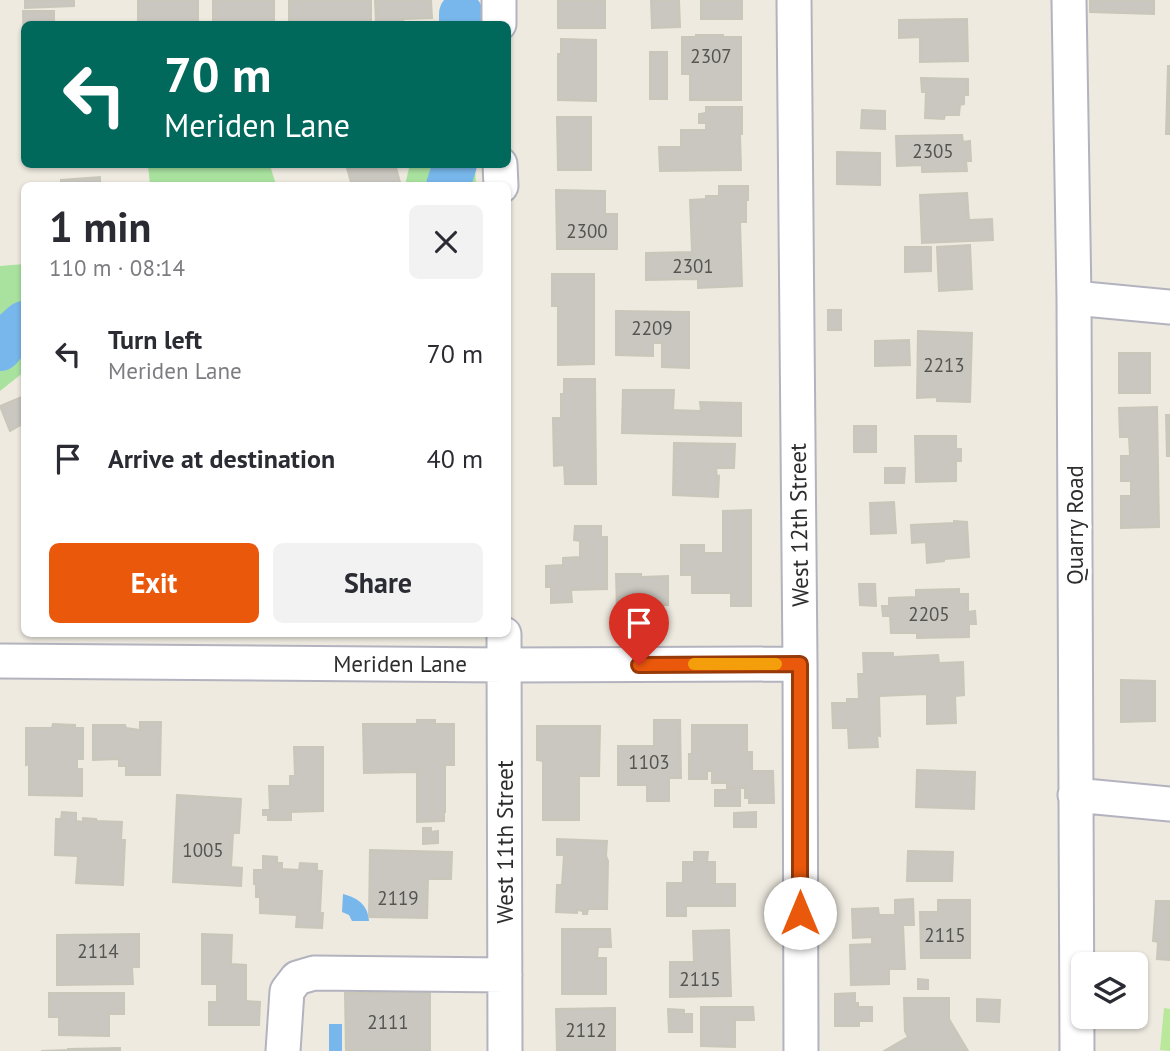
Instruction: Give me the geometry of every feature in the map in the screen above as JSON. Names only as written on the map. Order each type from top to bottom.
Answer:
[{"type":"street","points":[[499,0],[499,21]]},
{"type":"street","name":"West 12th Street","points":[[794,0],[801,1051]]},
{"type":"street","name":"Quarry Road","points":[[1069,0],[1074,298],[1077,1051]]},
{"type":"street","points":[[1074,298],[1170,307]]},
{"type":"street","name":"Meriden Lane","points":[[0,661],[505,649],[800,664]]},
{"type":"street","name":"West 11th Street","points":[[505,649],[505,1051]]},
{"type":"street","points":[[1075,795],[1170,803]]},
{"type":"street","points":[[283,1051],[287,991],[297,978],[314,973],[505,975]]},
{"type":"green space","points":[[448,0],[475,0],[475,21],[443,21]]},
{"type":"green space","points":[[148,168],[271,168],[275,182],[150,182]]},
{"type":"green space","points":[[409,168],[475,168],[476,182],[406,182]]},
{"type":"green space","points":[[21,264],[21,374],[0,391],[0,266]]},
{"type":"green space","points":[[1164,1008],[1170,1009],[1170,1051],[1160,1050]]},
{"type":"water","points":[[343,894],[361,903],[367,911],[369,921],[352,921],[349,915],[342,912]]},
{"type":"water","points":[[329,1024],[342,1024],[342,1051],[329,1051]]},
{"type":"building","points":[[25,0],[74,0],[74,6],[25,8]]},
{"type":"building","points":[[138,0],[198,0],[198,21],[138,21]]},
{"type":"building","points":[[213,0],[274,0],[274,21],[213,21]]},
{"type":"building","points":[[289,0],[371,0],[371,21],[289,21]]},
{"type":"building","points":[[375,0],[431,0],[432,18],[376,21]]},
{"type":"building","points":[[558,0],[605,0],[605,28],[558,28]]},
{"type":"building","points":[[651,0],[679,0],[680,27],[652,28]]},
{"type":"building","points":[[701,0],[742,0],[742,19],[701,19]]},
{"type":"building","points":[[1090,0],[1154,0],[1154,14],[1090,12]]},
{"type":"building","points":[[23,11],[54,11],[54,21],[23,21]]},
{"type":"building","points":[[967,19],[968,61],[920,62],[920,37],[899,38],[899,20]]},
{"type":"building","points":[[682,37],[741,37],[741,100],[690,100],[690,74],[682,74]]},
{"type":"building","points":[[561,39],[596,40],[596,101],[558,100],[558,54],[561,54]]},
{"type":"building","points":[[650,52],[667,52],[667,99],[650,99]]},
{"type":"building","points":[[1168,66],[1170,134],[1166,134]]},
{"type":"building","points":[[921,78],[968,79],[968,95],[964,95],[964,104],[960,105],[959,115],[945,115],[944,119],[925,118],[926,92],[922,92]]},
{"type":"building","points":[[706,107],[742,107],[741,170],[660,171],[659,147],[681,147],[681,130],[706,130],[706,123],[699,123],[699,114],[706,113]]},
{"type":"building","points":[[862,110],[885,111],[885,129],[861,128]]},
{"type":"building","points":[[557,117],[591,117],[591,170],[558,170]]},
{"type":"building","points":[[962,135],[963,142],[970,141],[971,161],[966,161],[967,171],[922,172],[922,165],[897,166],[896,136]]},
{"type":"building","points":[[837,152],[880,153],[880,185],[837,184]]},
{"type":"building","points":[[347,168],[396,168],[400,182],[351,182]]},
{"type":"building","points":[[100,177],[100,182],[61,180]]},
{"type":"building","points":[[719,186],[748,186],[746,222],[740,222],[742,286],[698,288],[698,279],[646,280],[646,253],[692,252],[690,200],[719,196]]},
{"type":"building","points":[[556,190],[605,191],[605,214],[617,214],[617,249],[557,249]]},
{"type":"building","points":[[967,193],[969,220],[992,219],[993,240],[922,243],[920,195]]},
{"type":"building","points":[[970,245],[972,289],[939,291],[937,247]]},
{"type":"building","points":[[905,247],[931,247],[931,271],[905,272]]},
{"type":"building","points":[[552,274],[594,274],[594,364],[558,365],[558,306],[552,306]]},
{"type":"building","points":[[828,310],[841,310],[841,330],[828,330]]},
{"type":"building","points":[[616,311],[689,312],[689,368],[662,367],[662,343],[653,343],[653,356],[616,355]]},
{"type":"building","points":[[918,331],[972,333],[970,402],[937,401],[937,397],[917,398]]},
{"type":"building","points":[[909,340],[910,365],[875,366],[875,341]]},
{"type":"building","points":[[1119,353],[1150,353],[1150,393],[1119,393]]},
{"type":"building","points":[[564,379],[595,379],[596,484],[565,484],[564,465],[554,466],[553,418],[561,418]]},
{"type":"building","points":[[623,390],[674,390],[673,410],[701,411],[700,402],[741,403],[741,436],[622,433]]},
{"type":"building","points":[[21,397],[21,425],[10,431],[0,406]]},
{"type":"building","points":[[1157,407],[1159,527],[1121,528],[1121,496],[1131,496],[1131,481],[1121,481],[1121,456],[1130,456],[1129,437],[1120,437],[1119,408]]},
{"type":"building","points":[[1166,415],[1170,415],[1170,456],[1167,456]]},
{"type":"building","points":[[854,426],[876,426],[876,452],[854,452]]},
{"type":"building","points":[[915,436],[956,436],[956,449],[961,449],[961,461],[956,461],[956,481],[916,482]]},
{"type":"building","points":[[674,443],[735,444],[734,468],[716,468],[717,477],[719,476],[718,497],[673,495]]},
{"type":"building","points":[[885,468],[905,468],[904,483],[885,483]]},
{"type":"building","points":[[894,502],[896,533],[871,534],[870,503]]},
{"type":"building","points":[[751,510],[751,606],[731,606],[731,593],[692,593],[692,575],[681,575],[681,545],[704,545],[704,553],[723,553],[723,511]]},
{"type":"building","points":[[967,522],[969,557],[927,563],[926,542],[912,543],[911,525]]},
{"type":"building","points":[[575,526],[601,526],[601,537],[607,537],[607,589],[571,590],[572,602],[551,603],[551,587],[546,587],[546,566],[563,565],[563,558],[580,557],[580,541],[574,540]]},
{"type":"building","points":[[616,574],[668,576],[668,605],[645,605],[645,611],[617,611]]},
{"type":"building","points":[[859,584],[875,584],[876,606],[860,605]]},
{"type":"building","points":[[959,589],[959,594],[968,594],[968,612],[975,611],[976,624],[969,624],[969,637],[917,638],[917,633],[891,633],[890,616],[883,616],[882,606],[889,606],[889,598],[916,597],[916,590]]},
{"type":"building","points":[[863,653],[893,653],[893,657],[938,655],[939,663],[963,662],[964,695],[955,696],[956,723],[927,724],[927,694],[879,696],[878,747],[849,748],[848,728],[833,728],[832,703],[847,703],[847,699],[859,699],[858,674],[864,674]]},
{"type":"building","points":[[1121,680],[1155,681],[1155,721],[1121,722]]},
{"type":"building","points":[[417,720],[454,724],[454,765],[445,765],[444,821],[417,822],[417,772],[364,773],[363,724],[417,724]]},
{"type":"building","points":[[654,720],[680,720],[681,778],[669,778],[669,801],[647,801],[647,785],[618,785],[618,746],[654,746]]},
{"type":"building","points":[[140,722],[161,722],[160,775],[126,775],[126,766],[119,766],[119,759],[93,760],[93,725],[125,725],[126,728],[140,730]]},
{"type":"building","points":[[53,724],[83,728],[83,759],[77,759],[77,769],[82,769],[82,796],[29,795],[26,728],[52,728]]},
{"type":"building","points":[[692,725],[747,725],[747,752],[752,752],[752,771],[773,771],[774,803],[749,803],[749,798],[745,798],[745,788],[740,788],[740,806],[715,806],[715,790],[733,788],[727,788],[727,783],[712,783],[712,771],[707,771],[707,779],[689,779]]},
{"type":"building","points":[[537,726],[600,726],[599,776],[579,776],[579,820],[543,820],[543,761],[537,760]]},
{"type":"building","points":[[294,747],[323,747],[323,811],[291,812],[291,820],[268,820],[268,815],[263,815],[263,810],[270,810],[269,786],[290,786],[290,776],[295,776]]},
{"type":"building","points":[[917,770],[975,772],[974,809],[916,807]]},
{"type":"building","points":[[177,795],[241,799],[239,833],[233,833],[231,867],[242,868],[241,886],[173,882]]},
{"type":"building","points":[[62,812],[76,813],[76,821],[83,822],[83,818],[122,822],[121,840],[125,840],[123,885],[76,883],[78,856],[55,855],[56,819],[61,819]]},
{"type":"building","points":[[756,812],[756,827],[734,827],[734,813]]},
{"type":"building","points":[[423,828],[431,828],[431,832],[438,831],[438,843],[423,844]]},
{"type":"building","points":[[557,839],[607,841],[607,909],[588,909],[587,914],[577,910],[577,913],[556,912],[557,885],[562,885],[564,855],[557,855]]},
{"type":"building","points":[[370,850],[452,852],[451,879],[428,879],[427,918],[369,917]]},
{"type":"building","points":[[908,851],[953,852],[952,881],[907,881]]},
{"type":"building","points":[[694,852],[708,852],[707,862],[715,862],[715,884],[735,884],[735,906],[686,906],[686,916],[667,916],[667,883],[683,883],[683,862],[694,862]]},
{"type":"building","points":[[263,856],[277,857],[277,863],[282,863],[282,869],[299,870],[300,863],[317,864],[317,871],[322,871],[322,928],[296,927],[297,915],[260,913],[260,897],[256,897],[254,870],[263,870]]},
{"type":"building","points":[[913,899],[914,925],[903,925],[905,969],[889,969],[889,984],[851,985],[850,945],[872,944],[872,937],[853,938],[852,909],[878,908],[879,915],[895,915],[895,900]]},
{"type":"building","points":[[938,900],[970,900],[970,958],[921,958],[920,912],[938,912]]},
{"type":"building","points":[[1156,901],[1170,901],[1170,960],[1157,959],[1158,942],[1153,941]]},
{"type":"building","points":[[562,929],[610,929],[611,947],[598,947],[597,958],[606,958],[606,994],[562,994]]},
{"type":"building","points":[[729,930],[731,996],[670,997],[670,962],[694,962],[693,931]]},
{"type":"building","points":[[139,934],[139,967],[132,967],[133,984],[57,985],[57,935]]},
{"type":"building","points":[[202,934],[232,935],[231,964],[246,965],[246,1001],[260,1002],[259,1025],[209,1025],[209,1002],[217,1002],[217,984],[202,984]]},
{"type":"building","points":[[918,979],[928,980],[928,989],[918,989]]},
{"type":"building","points":[[430,992],[430,1051],[346,1051],[345,993]]},
{"type":"building","points":[[49,993],[124,993],[124,1014],[109,1014],[109,1036],[59,1035],[59,1017],[49,1017]]},
{"type":"building","points":[[855,993],[858,1007],[872,1007],[872,1021],[859,1021],[859,1026],[835,1026],[835,994]]},
{"type":"building","points":[[904,998],[949,998],[949,1019],[968,1051],[884,1051],[908,1037],[905,1031]]},
{"type":"building","points":[[977,999],[1000,1000],[999,1022],[977,1021]]},
{"type":"building","points":[[701,1007],[753,1007],[754,1020],[735,1020],[735,1047],[701,1046]]},
{"type":"building","points":[[615,1008],[615,1051],[557,1051],[556,1009]]},
{"type":"building","points":[[668,1009],[684,1010],[684,1014],[692,1014],[692,1032],[669,1032]]},
{"type":"building","points":[[120,1048],[120,1051],[41,1051],[68,1049]]},
{"type":"waterway","points":[[461,14],[461,21]]},
{"type":"waterway","points":[[449,182],[454,168]]},
{"type":"waterway","points":[[0,349],[21,326]]},
{"type":"slow traffic","points":[[694,664],[776,664]]},
{"type":"route","points":[[639,665],[800,664],[800,913]]}]
